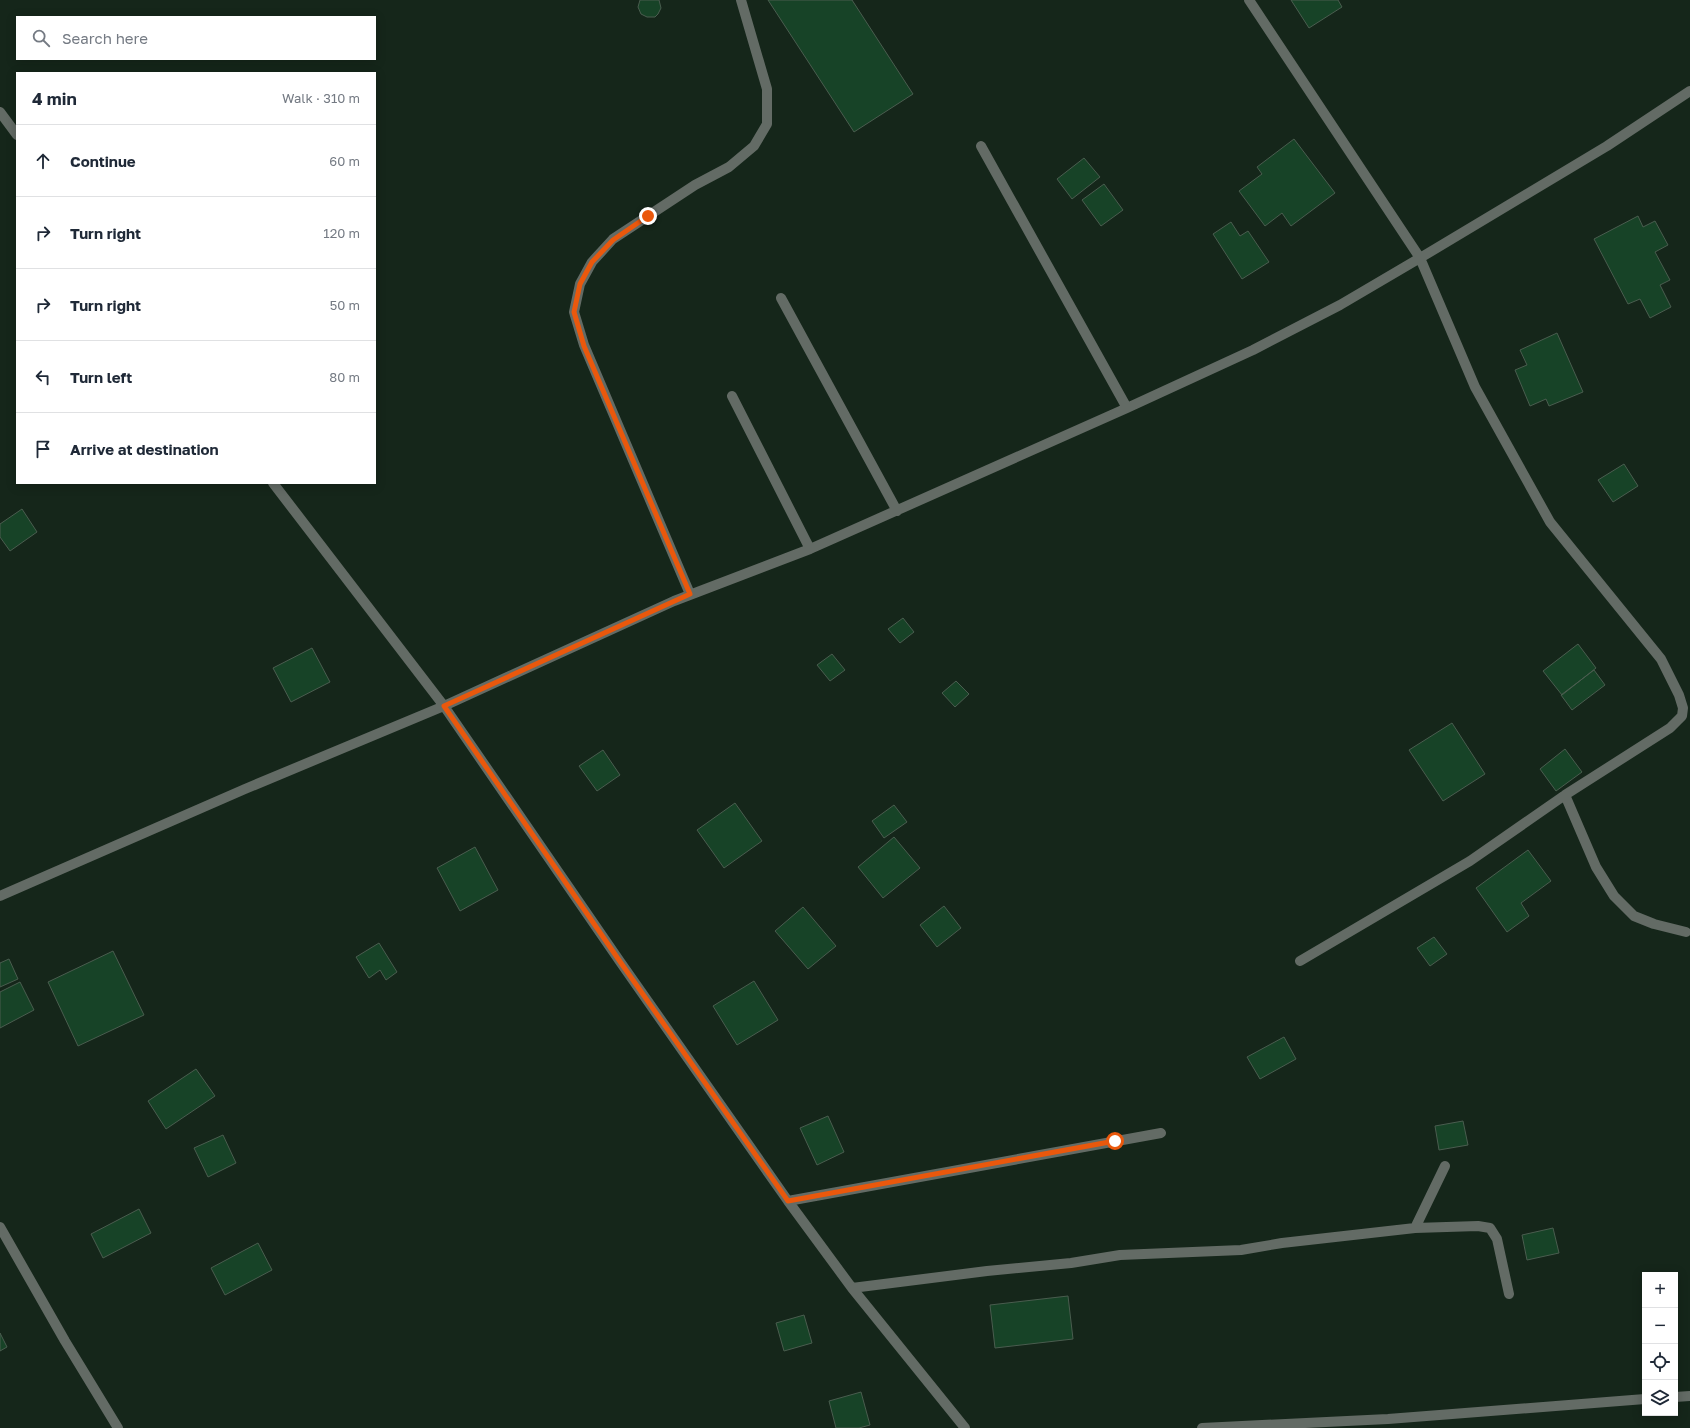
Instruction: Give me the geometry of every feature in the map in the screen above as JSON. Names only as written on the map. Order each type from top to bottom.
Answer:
[{"type":"street","points":[[690,594],[584,346],[574,312],[580,284],[592,262],[613,240],[695,186],[729,167],[754,146],[767,124],[767,89],[741,0]]},
{"type":"street","points":[[1249,0],[1420,258],[1475,387],[1550,522],[1661,659],[1683,708],[1682,716],[1670,728],[1565,795],[1470,861],[1300,961]]},
{"type":"street","points":[[0,896],[245,789],[444,706],[690,594],[810,549],[897,511],[1127,408],[1266,343],[1340,305],[1420,258],[1607,146],[1690,91]]},
{"type":"street","points":[[0,112],[16,134]]},
{"type":"street","points":[[981,146],[1127,408]]},
{"type":"street","points":[[781,298],[897,511]]},
{"type":"street","points":[[732,396],[810,549]]},
{"type":"street","points":[[274,484],[444,706],[621,963],[788,1201],[852,1288],[965,1428]]},
{"type":"street","points":[[1565,795],[1596,867],[1614,896],[1634,916],[1654,924],[1686,932]]},
{"type":"street","points":[[788,1201],[1161,1133]]},
{"type":"street","points":[[1414,1228],[1445,1166]]},
{"type":"street","points":[[852,1288],[987,1271],[1071,1263],[1120,1255],[1241,1250],[1282,1243],[1414,1228],[1478,1226],[1490,1228],[1497,1239],[1509,1294]]},
{"type":"street","points":[[0,1227],[65,1341],[118,1428]]},
{"type":"street","points":[[1678,1397],[1690,1396]]},
{"type":"street","points":[[1202,1428],[1388,1419],[1642,1399]]},
{"type":"building","points":[[640,0],[659,0],[661,8],[658,14],[655,17],[647,17],[641,14],[638,7]]},
{"type":"building","points":[[768,0],[852,0],[913,94],[854,132]]},
{"type":"building","points":[[1291,0],[1338,0],[1342,7],[1309,28]]},
{"type":"building","points":[[1294,139],[1335,193],[1291,226],[1282,213],[1265,226],[1239,191],[1262,174],[1257,167]]},
{"type":"building","points":[[1084,158],[1100,177],[1072,199],[1057,179]]},
{"type":"building","points":[[1104,184],[1123,210],[1101,226],[1082,200]]},
{"type":"building","points":[[1638,216],[1643,227],[1655,221],[1668,245],[1655,252],[1670,280],[1660,285],[1671,307],[1650,318],[1640,299],[1628,304],[1594,239]]},
{"type":"building","points":[[1231,222],[1240,236],[1248,231],[1269,262],[1242,279],[1213,234]]},
{"type":"building","points":[[1557,333],[1583,392],[1549,406],[1546,399],[1530,406],[1515,370],[1527,365],[1520,350]]},
{"type":"building","points":[[1624,464],[1638,486],[1613,502],[1598,480]]},
{"type":"building","points":[[22,509],[37,532],[10,551],[0,537],[0,524]]},
{"type":"building","points":[[903,618],[914,632],[900,643],[888,629]]},
{"type":"building","points":[[1578,644],[1596,668],[1562,695],[1543,671]]},
{"type":"building","points":[[312,648],[330,682],[291,702],[273,668]]},
{"type":"building","points":[[832,654],[845,670],[830,681],[817,665]]},
{"type":"building","points":[[1594,670],[1605,685],[1572,710],[1561,695]]},
{"type":"building","points":[[956,681],[969,694],[955,707],[942,693]]},
{"type":"building","points":[[1452,723],[1485,774],[1443,801],[1409,750]]},
{"type":"building","points":[[1565,749],[1582,772],[1556,791],[1540,769]]},
{"type":"building","points":[[603,750],[620,775],[597,791],[579,766]]},
{"type":"building","points":[[735,803],[762,841],[724,868],[697,830]]},
{"type":"building","points":[[894,805],[907,822],[884,838],[872,821]]},
{"type":"building","points":[[894,837],[920,868],[883,898],[858,867]]},
{"type":"building","points":[[475,847],[498,890],[460,911],[437,868]]},
{"type":"building","points":[[1528,850],[1551,881],[1521,903],[1529,916],[1507,932],[1476,888]]},
{"type":"building","points":[[944,906],[961,928],[937,947],[920,925]]},
{"type":"building","points":[[803,907],[836,946],[808,969],[775,931]]},
{"type":"building","points":[[1434,937],[1447,954],[1430,966],[1417,948]]},
{"type":"building","points":[[379,943],[397,972],[386,980],[380,970],[369,978],[356,957]]},
{"type":"building","points":[[113,951],[144,1015],[78,1046],[48,982]]},
{"type":"building","points":[[9,959],[18,979],[0,987],[0,963]]},
{"type":"building","points":[[754,981],[778,1020],[737,1045],[713,1006]]},
{"type":"building","points":[[20,982],[34,1010],[0,1028],[0,992]]},
{"type":"building","points":[[1284,1037],[1296,1059],[1260,1079],[1247,1057]]},
{"type":"building","points":[[196,1069],[215,1096],[166,1129],[148,1101]]},
{"type":"building","points":[[828,1116],[844,1152],[817,1165],[800,1128]]},
{"type":"building","points":[[1463,1121],[1468,1145],[1439,1150],[1435,1126]]},
{"type":"building","points":[[223,1135],[236,1163],[208,1177],[194,1148]]},
{"type":"building","points":[[139,1209],[151,1233],[103,1258],[91,1234]]},
{"type":"building","points":[[1553,1228],[1559,1253],[1527,1260],[1522,1235]]},
{"type":"building","points":[[258,1243],[272,1270],[225,1295],[211,1268]]},
{"type":"building","points":[[1068,1296],[1073,1339],[995,1348],[990,1305]]},
{"type":"building","points":[[804,1315],[812,1343],[784,1351],[776,1323]]},
{"type":"building","points":[[0,1333],[7,1347],[0,1351]]},
{"type":"building","points":[[861,1392],[870,1425],[859,1428],[836,1428],[829,1401]]},
{"type":"route","points":[[648,216],[613,240],[592,262],[580,284],[574,312],[584,346],[690,594],[444,706],[621,963],[788,1201],[1115,1141]]}]
